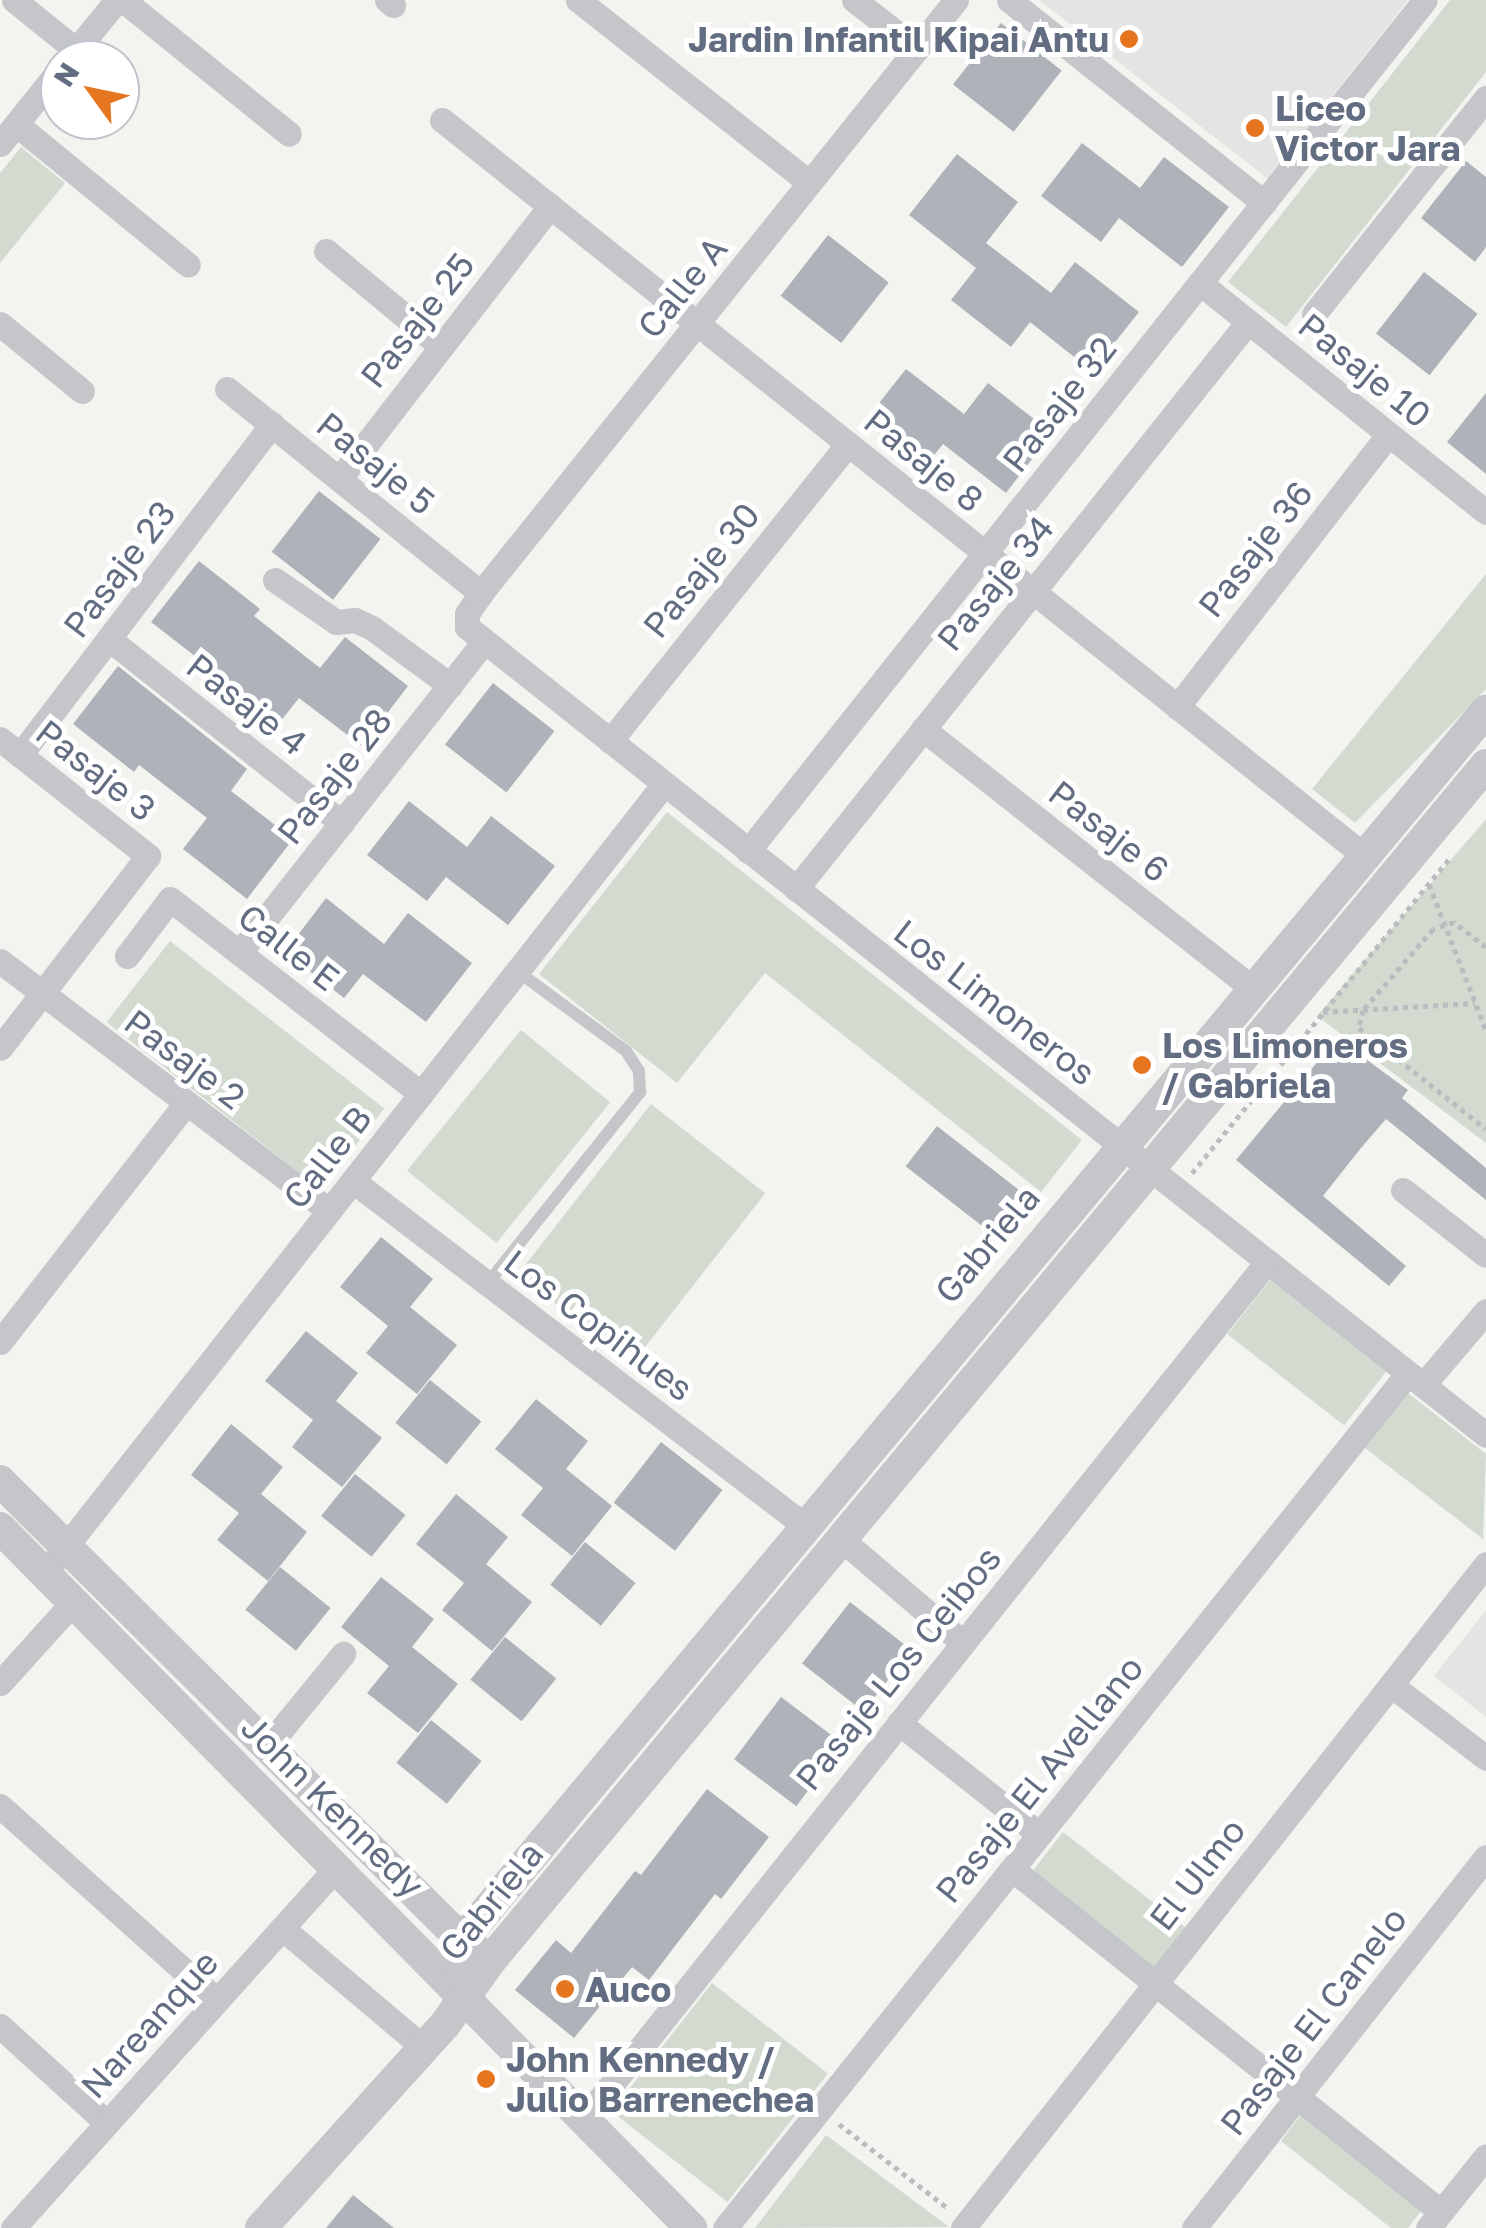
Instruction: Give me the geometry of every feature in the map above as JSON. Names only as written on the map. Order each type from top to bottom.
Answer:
[{"type":"street","points":[[14,0],[50,40]]},
{"type":"street","points":[[85,40],[120,0],[288,134]]},
{"type":"street","points":[[578,0],[810,183]]},
{"type":"street","points":[[854,0],[917,49]]},
{"type":"street","name":"Calle A","points":[[466,620],[481,592],[956,0]]},
{"type":"street","points":[[1009,0],[1264,202]]},
{"type":"street","name":"Pasaje 32","points":[[748,851],[1425,0]]},
{"type":"street","points":[[40,95],[8,134],[188,264]]},
{"type":"street","points":[[1314,314],[1486,98]]},
{"type":"street","name":"Pasaje 8","points":[[442,120],[1362,854]]},
{"type":"street","name":"Pasaje 25","points":[[340,478],[550,206]]},
{"type":"street","points":[[326,252],[441,346]]},
{"type":"street","name":"Pasaje 10","points":[[1200,283],[1486,512]]},
{"type":"street","name":"Pasaje 34","points":[[796,889],[1248,322]]},
{"type":"street","points":[[0,324],[82,391]]},
{"type":"street","name":"Pasaje 5","points":[[227,389],[481,592]]},
{"type":"street","name":"Pasaje 23","points":[[10,747],[109,640],[272,424]]},
{"type":"street","name":"Pasaje 36","points":[[1178,707],[1388,434]]},
{"type":"street","name":"Pasaje 30","points":[[610,741],[848,444]]},
{"type":"street","points":[[275,580],[336,622],[355,620],[372,628],[450,685]]},
{"type":"street","name":"Los Limoneros","points":[[466,620],[484,642],[1486,1436]]},
{"type":"street","name":"Pasaje 4","points":[[109,640],[342,823]]},
{"type":"street","name":"Pasaje 28","points":[[239,953],[484,642]]},
{"type":"street","name":"Gabriela","points":[[465,1997],[462,1940],[1362,854],[1486,711]]},
{"type":"street","name":"Pasaje 6","points":[[923,729],[1252,988]]},
{"type":"street","name":"Pasaje 3","points":[[10,747],[148,856],[42,994]]},
{"type":"street","name":"Gabriela","points":[[465,1997],[491,1960],[1486,765]]},
{"type":"street","name":"Calle B","points":[[55,1560],[664,784]]},
{"type":"street","name":"Calle E","points":[[127,956],[170,898],[421,1094]]},
{"type":"street","name":"Pasaje 2","points":[[0,961],[329,1211]]},
{"type":"street","points":[[0,1048],[42,994]]},
{"type":"street","points":[[0,1342],[185,1104]]},
{"type":"street","name":"Los Copihues","points":[[352,1181],[804,1525]]},
{"type":"street","points":[[1403,1190],[1486,1256]]},
{"type":"street","name":"Pasaje Los Ceibos","points":[[584,2118],[1266,1262]]},
{"type":"street","name":"Pasaje El Avellano","points":[[725,2228],[1040,1834],[1415,1379],[1486,1311]]},
{"type":"street","name":"John Kennedy","points":[[0,1481],[55,1560],[74,1600],[691,2228]]},
{"type":"street","name":"John Kennedy","points":[[0,1528],[55,1560],[266,1748],[462,1940],[491,1960]]},
{"type":"street","points":[[842,1539],[964,1643]]},
{"type":"street","name":"El Ulmo","points":[[965,2226],[1486,1564]]},
{"type":"street","points":[[0,1683],[74,1600]]},
{"type":"street","points":[[266,1748],[343,1654]]},
{"type":"street","points":[[1391,1685],[1486,1758]]},
{"type":"street","points":[[899,1723],[1040,1834]]},
{"type":"street","points":[[0,1806],[217,2000]]},
{"type":"street","name":"Pasaje El Canelo","points":[[1194,2228],[1486,1857]]},
{"type":"street","name":"Nareanque","points":[[13,2228],[336,1867]]},
{"type":"street","points":[[1012,1869],[1297,2097],[1435,2220],[1486,2156]]},
{"type":"street","points":[[282,1928],[424,2048]]},
{"type":"street","points":[[261,2228],[424,2048],[465,1997]]},
{"type":"street","points":[[0,2026],[107,2123]]},
{"type":"lane","points":[[487,1284],[640,1092],[639,1071],[626,1051],[517,971]]},
{"type":"path","points":[[1177,1191],[1452,856]]},
{"type":"path","points":[[1429,884],[1486,1030]]},
{"type":"path","points":[[1486,947],[1454,922],[1433,929],[1364,1010],[1358,1028],[1486,1130]]},
{"type":"path","points":[[1323,1012],[1475,1003]]},
{"type":"path","points":[[820,2109],[965,2226]]},
{"type":"shaded area","name":"Liceo Victor Jara","points":[[1039,0],[1408,0],[1268,179]]},
{"type":"shaded area","points":[[1450,0],[1486,0],[1486,72],[1286,327],[1228,282]]},
{"type":"shaded area","points":[[21,147],[65,183],[0,263],[0,173]]},
{"type":"shaded area","points":[[1486,574],[1486,689],[1355,823],[1312,789]]},
{"type":"shaded area","points":[[667,812],[1082,1140],[1041,1192],[765,973],[677,1083],[539,974]]},
{"type":"shaded area","points":[[1486,819],[1486,1143],[1317,1016]]},
{"type":"shaded area","points":[[170,941],[384,1108],[321,1190],[107,1022]]},
{"type":"shaded area","points":[[521,1030],[610,1102],[496,1243],[407,1171]]},
{"type":"shaded area","points":[[651,1104],[765,1193],[632,1363],[518,1274]]},
{"type":"shaded area","points":[[1270,1280],[1387,1371],[1344,1425],[1228,1334]]},
{"type":"shaded area","points":[[1408,1393],[1486,1454],[1483,1539],[1365,1448]]},
{"type":"shaded area","points":[[1486,1610],[1486,1717],[1434,1676]]},
{"type":"shaded area","points":[[1063,1832],[1188,1929],[1156,1969],[1032,1872]]},
{"type":"shaded area","points":[[712,1983],[828,2074],[727,2202],[612,2111]]},
{"type":"shaded area","points":[[1303,2112],[1424,2207],[1408,2228],[1391,2228],[1281,2141]]},
{"type":"shaded area","points":[[826,2135],[949,2227],[755,2228]]},
{"type":"building","points":[[1001,23],[1062,70],[1014,132],[953,84]]},
{"type":"building","points":[[1082,143],[1140,188],[1164,157],[1229,207],[1182,267],[1119,218],[1101,242],[1041,196]]},
{"type":"building","points":[[957,154],[1018,202],[986,243],[1051,293],[1075,262],[1139,312],[1092,371],[1030,322],[1011,347],[951,300],[976,268],[909,215]]},
{"type":"building","points":[[1466,161],[1486,177],[1486,247],[1475,262],[1421,218]]},
{"type":"building","points":[[828,235],[889,282],[841,343],[781,296]]},
{"type":"building","points":[[1424,272],[1478,314],[1430,375],[1376,333]]},
{"type":"building","points":[[906,369],[964,414],[988,383],[1052,433],[1006,493],[943,444],[924,468],[864,422]]},
{"type":"building","points":[[1486,393],[1486,474],[1447,442]]},
{"type":"building","points":[[319,491],[380,539],[333,600],[272,552]]},
{"type":"building","points":[[199,561],[260,609],[254,616],[320,668],[345,637],[408,686],[362,746],[299,698],[280,722],[151,622]]},
{"type":"building","points":[[118,666],[247,769],[231,791],[293,839],[247,899],[183,849],[207,818],[139,765],[134,772],[73,724]]},
{"type":"building","points":[[493,683],[554,731],[506,792],[445,744]]},
{"type":"building","points":[[409,801],[467,847],[491,816],[555,866],[508,925],[446,877],[427,901],[367,855]]},
{"type":"building","points":[[326,898],[384,944],[408,913],[472,963],[426,1022],[363,974],[344,998],[285,952]]},
{"type":"building","points":[[1337,1038],[1408,1090],[1402,1098],[1486,1168],[1486,1200],[1386,1119],[1361,1148],[1323,1196],[1406,1266],[1389,1286],[1236,1160]]},
{"type":"building","points":[[937,1126],[1021,1191],[989,1231],[906,1166]]},
{"type":"building","points":[[381,1237],[433,1279],[410,1307],[457,1345],[417,1394],[366,1353],[388,1326],[340,1287]]},
{"type":"building","points":[[306,1331],[358,1373],[336,1401],[382,1438],[342,1487],[292,1447],[313,1420],[265,1381]]},
{"type":"building","points":[[430,1380],[481,1422],[447,1464],[395,1423]]},
{"type":"building","points":[[536,1399],[588,1441],[566,1469],[612,1506],[572,1556],[521,1515],[543,1488],[495,1449]]},
{"type":"building","points":[[231,1424],[283,1467],[261,1494],[307,1532],[268,1581],[217,1540],[239,1513],[191,1475]]},
{"type":"building","points":[[661,1442],[722,1490],[675,1551],[614,1503]]},
{"type":"building","points":[[355,1474],[406,1515],[372,1557],[321,1516]]},
{"type":"building","points":[[456,1494],[508,1537],[486,1564],[532,1602],[492,1651],[442,1610],[464,1583],[416,1544]]},
{"type":"building","points":[[585,1542],[636,1583],[601,1626],[550,1585]]},
{"type":"building","points":[[280,1567],[331,1608],[296,1651],[245,1610]]},
{"type":"building","points":[[381,1577],[434,1619],[412,1647],[458,1684],[418,1733],[367,1693],[389,1666],[341,1627]]},
{"type":"building","points":[[850,1602],[911,1650],[863,1711],[802,1663]]},
{"type":"building","points":[[505,1637],[556,1679],[522,1721],[470,1680]]},
{"type":"building","points":[[781,1697],[843,1744],[796,1806],[734,1759]]},
{"type":"building","points":[[431,1720],[482,1761],[447,1804],[396,1763]]},
{"type":"building","points":[[707,1789],[769,1837],[721,1899],[715,1894],[649,1980],[632,1967],[574,2038],[515,1990],[556,1940],[571,1953],[635,1871],[641,1875]]},
{"type":"building","points":[[353,2195],[394,2228],[326,2228]]},
{"type":"place","name":"Jardin Infantil Kipai Antu","points":[[1129,39]]},
{"type":"place","name":"Liceo Victor Jara","points":[[1255,128]]},
{"type":"place","name":"Los Limoneros / Gabriela","points":[[1142,1065]]},
{"type":"place","name":"Auco","points":[[565,1989]]},
{"type":"place","name":"John Kennedy / Julio Barrenechea","points":[[486,2079]]}]
